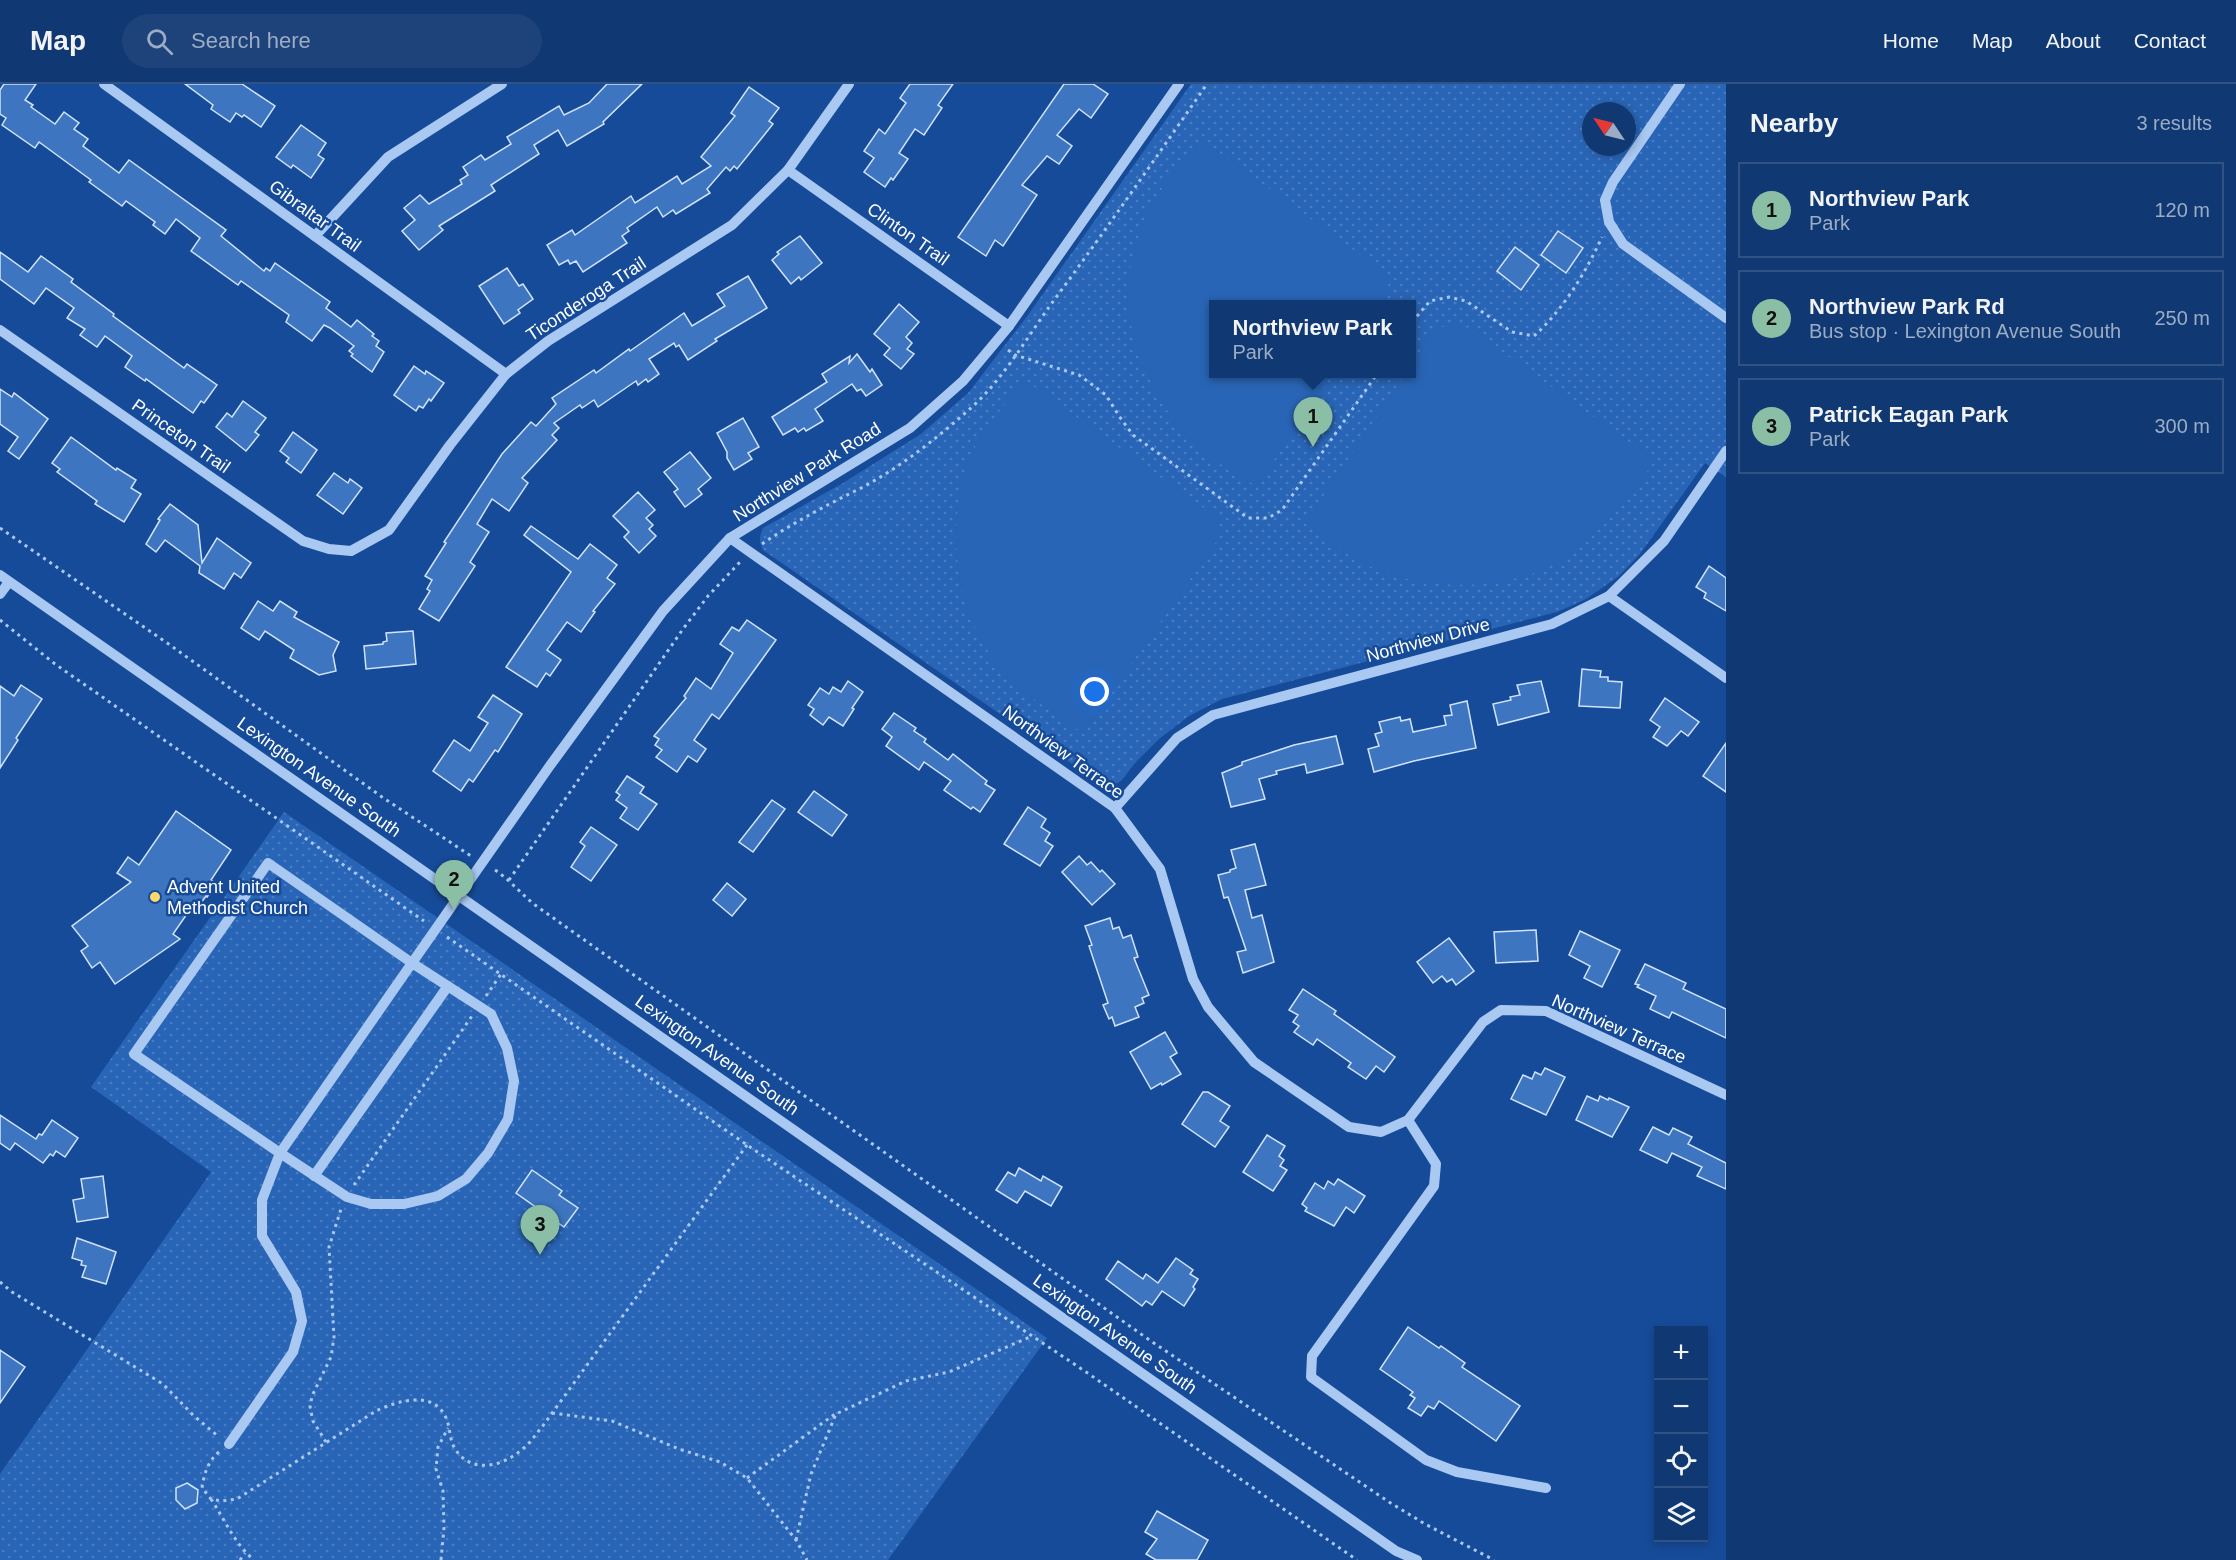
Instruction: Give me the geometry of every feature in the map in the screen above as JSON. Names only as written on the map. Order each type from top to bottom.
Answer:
[{"type":"street","name":"Gibraltar Trail","points":[[104,84],[506,374]]},
{"type":"street","points":[[315,236],[388,157],[502,84]]},
{"type":"street","name":"Ticonderoga Trail","points":[[351,551],[389,530],[450,445],[506,374],[548,341],[732,225],[788,170],[849,84]]},
{"type":"street","name":"Northview Park Road","points":[[229,1444],[293,1353],[302,1321],[296,1292],[262,1236],[262,1200],[280,1153],[458,895],[663,611],[730,538],[909,428],[963,381],[1009,326],[1179,84]]},
{"type":"street","points":[[1680,84],[1613,182],[1605,200],[1609,222],[1623,244],[1726,318]]},
{"type":"street","name":"Clinton Trail","points":[[788,170],[1009,326]]},
{"type":"street","name":"Princeton Trail","points":[[0,330],[303,541],[329,549],[351,551]]},
{"type":"street","name":"Northview Drive","points":[[1115,808],[1177,738],[1213,715],[1552,624],[1609,596],[1664,541],[1723,456]]},
{"type":"street","name":"Northview Terrace","points":[[730,538],[1115,808],[1160,869],[1193,979],[1208,1007],[1254,1062],[1349,1127],[1381,1132],[1408,1120],[1483,1022],[1501,1010],[1546,1011],[1726,1095]]},
{"type":"street","points":[[0,594],[4,579]]},
{"type":"street","name":"Lexington Avenue South","points":[[4,579],[1396,1551],[1417,1560]]},
{"type":"street","points":[[1609,596],[1726,678]]},
{"type":"street","points":[[268,862],[448,986],[491,1014],[507,1048],[514,1081],[508,1119],[488,1153],[466,1179],[438,1196],[405,1204],[371,1204],[346,1197],[134,1054],[268,862]]},
{"type":"street","points":[[314,1176],[448,986]]},
{"type":"street","points":[[1408,1120],[1437,1164],[1434,1186],[1312,1356],[1311,1377],[1426,1460],[1456,1472],[1546,1488]]},
{"type":"path","points":[[509,880],[683,628],[708,596],[750,552],[802,518],[888,471],[930,442],[973,406],[1015,355],[1207,84]]},
{"type":"path","points":[[1416,317],[1430,301],[1449,297],[1466,301],[1512,332],[1534,336],[1544,327],[1594,255],[1609,222]]},
{"type":"path","points":[[996,341],[1015,355],[1079,375],[1106,395],[1133,435],[1248,518],[1268,518],[1282,510],[1374,378]]},
{"type":"path","points":[[0,528],[170,645],[382,796],[509,880],[516,890],[544,911],[1148,1339],[1389,1502],[1425,1524],[1494,1560]]},
{"type":"path","points":[[0,620],[55,664],[435,929],[747,1145],[1032,1336],[1357,1560]]},
{"type":"path","points":[[211,1499],[222,1501],[237,1499],[376,1411],[396,1402],[421,1400],[434,1404],[444,1413],[453,1445],[462,1458],[475,1465],[491,1466],[507,1461],[523,1450],[552,1413],[747,1145]]},
{"type":"path","points":[[0,1282],[12,1292],[163,1384],[193,1415],[229,1444],[214,1456],[204,1472],[202,1488],[211,1499],[230,1533],[245,1553],[254,1560]]},
{"type":"path","points":[[747,1478],[836,1414],[906,1381],[950,1372],[1032,1336]]},
{"type":"path","points":[[552,1413],[612,1421],[679,1449],[720,1462],[747,1478],[796,1540],[807,1560]]},
{"type":"path","points":[[796,1540],[811,1473],[836,1414]]},
{"type":"path","points":[[441,1560],[444,1528],[443,1491],[436,1469],[438,1447],[448,1426]]},
{"type":"path","points":[[240,1560],[245,1553]]},
{"type":"shaded area","points":[[1191,84],[1726,84],[1726,477],[1705,463],[1640,554],[1619,576],[1586,599],[1557,612],[1222,699],[1189,716],[1159,739],[1121,781],[1104,786],[763,550],[760,537],[763,528],[843,483],[921,434],[969,392],[1028,315]]},
{"type":"shaded area","points":[[1201,139],[1388,275],[1389,292],[1383,300],[1209,300],[1209,378],[1330,378],[1256,486],[1208,455],[1187,436],[1162,403],[1137,347],[1128,307],[1129,281],[1134,252],[1148,212],[1176,169]]},
{"type":"shaded area","points":[[1462,324],[1655,460],[1630,495],[1612,515],[1592,535],[1551,566],[1529,575],[1504,581],[1453,585],[1428,583],[1402,578],[1357,560],[1324,538],[1306,522],[1402,378],[1416,378],[1416,357],[1435,328]]},
{"type":"shaded area","points":[[1026,381],[1219,519],[1221,535],[1083,733],[1031,697],[997,664],[973,625],[962,591],[956,531],[960,490],[965,471],[971,455],[989,425]]},
{"type":"shaded area","points":[[284,812],[1047,1338],[888,1560],[0,1560],[0,1474],[211,1172],[91,1087]]},
{"type":"building","points":[[4,84],[36,84],[25,100],[33,105],[31,107],[55,124],[64,112],[79,123],[74,129],[88,139],[83,146],[119,173],[129,160],[226,230],[221,236],[264,271],[266,268],[270,271],[275,263],[330,302],[326,308],[351,327],[357,320],[374,334],[372,336],[379,341],[376,346],[384,352],[372,372],[351,356],[353,354],[349,351],[354,346],[330,328],[324,325],[312,341],[286,322],[289,315],[241,281],[238,285],[191,251],[200,238],[176,219],[165,234],[153,225],[155,222],[126,201],[122,206],[39,142],[35,148],[2,125],[6,118],[0,114],[0,90]]},
{"type":"building","points":[[185,84],[242,84],[275,106],[261,127],[244,115],[242,117],[236,113],[230,122],[211,109],[213,105]]},
{"type":"building","points":[[607,84],[642,84],[603,122],[604,124],[567,146],[558,130],[534,145],[539,154],[491,185],[495,191],[439,226],[443,230],[419,250],[402,231],[415,220],[404,208],[420,195],[429,204],[462,184],[460,180],[468,175],[463,167],[481,155],[485,160],[511,144],[507,137],[559,106],[564,115],[589,103]]},
{"type":"building","points":[[910,84],[953,84],[938,105],[942,108],[924,135],[915,129],[899,153],[908,159],[885,187],[864,172],[874,158],[864,151],[879,129],[885,134],[906,103],[900,98]]},
{"type":"building","points":[[1064,84],[1093,84],[1108,94],[1091,118],[1079,109],[1057,135],[1072,146],[1059,164],[1047,156],[1022,185],[1037,195],[1003,246],[995,240],[986,256],[958,237]]},
{"type":"building","points":[[749,87],[779,108],[769,121],[773,124],[737,169],[734,166],[730,171],[726,167],[707,189],[710,193],[676,214],[673,210],[663,217],[657,207],[627,228],[629,231],[622,236],[627,243],[583,272],[576,261],[570,264],[568,260],[559,265],[547,245],[572,230],[575,235],[631,196],[635,203],[677,176],[682,184],[711,166],[701,157],[735,116],[731,113]]},
{"type":"building","points":[[301,125],[326,143],[318,155],[324,159],[311,178],[293,165],[291,168],[276,157]]},
{"type":"building","points":[[1558,231],[1583,248],[1566,273],[1541,255]]},
{"type":"building","points":[[800,236],[822,263],[801,280],[799,277],[791,284],[772,260],[779,254],[777,252]]},
{"type":"building","points":[[1515,247],[1539,265],[1521,290],[1497,271]]},
{"type":"building","points":[[0,252],[28,272],[41,256],[73,279],[71,282],[114,314],[113,316],[184,368],[187,364],[217,385],[204,403],[201,401],[193,413],[146,379],[145,381],[125,367],[132,356],[105,336],[97,347],[80,335],[85,329],[67,318],[74,308],[46,288],[34,304],[0,279]]},
{"type":"building","points":[[507,268],[519,286],[523,284],[533,299],[518,310],[520,313],[504,324],[479,286]]},
{"type":"building","points":[[748,276],[767,308],[715,339],[717,341],[688,360],[679,345],[676,347],[674,343],[649,359],[659,374],[648,382],[646,379],[638,385],[636,381],[598,407],[594,400],[582,408],[580,405],[554,423],[559,428],[552,435],[557,440],[522,478],[528,483],[509,511],[492,499],[477,524],[489,532],[470,562],[475,566],[439,621],[419,609],[430,591],[427,589],[432,580],[425,576],[446,543],[444,542],[502,454],[531,422],[536,426],[556,404],[552,398],[594,370],[596,373],[684,313],[692,326],[725,306],[717,294]]},
{"type":"building","points":[[899,304],[919,322],[906,337],[912,343],[907,349],[914,354],[901,369],[884,355],[890,348],[874,334]]},
{"type":"building","points":[[857,354],[870,372],[872,369],[882,385],[866,396],[861,389],[857,391],[852,384],[815,409],[823,421],[806,431],[804,428],[798,432],[795,428],[783,435],[772,417],[827,382],[822,374],[850,356],[849,363]]},
{"type":"building","points":[[414,366],[444,383],[431,401],[429,399],[423,408],[419,406],[416,411],[394,395]]},
{"type":"building","points":[[0,389],[12,397],[14,393],[48,419],[19,459],[8,451],[18,437],[0,424]]},
{"type":"building","points":[[243,401],[266,418],[255,432],[259,435],[246,451],[216,427],[227,413],[232,417]]},
{"type":"building","points":[[743,418],[759,447],[748,453],[752,459],[734,470],[717,433]]},
{"type":"building","points":[[293,432],[317,450],[301,473],[286,462],[289,458],[280,451]]},
{"type":"building","points":[[71,437],[116,470],[117,468],[136,480],[131,488],[141,494],[124,522],[95,504],[97,501],[57,472],[60,469],[52,463]]},
{"type":"building","points":[[690,452],[711,478],[698,489],[702,494],[685,507],[674,492],[678,489],[664,472]]},
{"type":"building","points":[[334,473],[348,483],[350,479],[362,488],[343,514],[317,495]]},
{"type":"building","points":[[638,492],[655,510],[646,518],[653,525],[649,529],[656,536],[639,553],[624,537],[629,532],[613,516]]},
{"type":"building","points":[[170,504],[198,525],[202,563],[217,538],[251,563],[241,578],[234,573],[224,589],[199,573],[200,566],[165,540],[156,552],[146,544],[160,520],[158,519]]},
{"type":"building","points":[[531,526],[578,559],[590,544],[617,565],[607,578],[615,584],[593,611],[595,612],[581,632],[567,622],[547,650],[561,660],[550,676],[546,673],[537,687],[506,667],[571,572],[524,535]]},
{"type":"building","points":[[1709,566],[1726,578],[1726,611],[1704,598],[1706,593],[1696,587]]},
{"type":"building","points":[[258,601],[273,611],[280,601],[297,612],[294,617],[339,642],[333,655],[336,671],[319,675],[290,658],[294,650],[265,631],[259,640],[241,628]]},
{"type":"building","points":[[747,620],[776,640],[719,719],[712,714],[694,740],[706,749],[697,762],[688,756],[677,772],[656,757],[662,750],[655,745],[659,739],[654,736],[686,698],[684,696],[696,678],[711,689],[733,653],[720,644],[732,627],[739,631]]},
{"type":"building","points":[[413,631],[416,664],[366,669],[364,646],[383,644],[387,641],[386,633]]},
{"type":"building","points":[[1582,669],[1601,671],[1600,677],[1608,677],[1608,681],[1622,682],[1620,708],[1579,706]]},
{"type":"building","points":[[848,681],[863,692],[843,726],[829,717],[823,725],[810,715],[814,709],[808,705],[820,688],[829,694],[833,687],[841,692]]},
{"type":"building","points":[[1541,681],[1549,712],[1498,725],[1493,704],[1511,700],[1510,697],[1520,695],[1517,685]]},
{"type":"building","points":[[21,685],[42,699],[16,738],[18,740],[0,768],[0,686],[14,696]]},
{"type":"building","points":[[493,695],[522,714],[498,752],[495,750],[473,782],[469,779],[461,791],[433,771],[454,740],[470,751],[488,723],[478,717]]},
{"type":"building","points":[[1665,698],[1699,722],[1688,736],[1681,731],[1667,746],[1653,737],[1660,727],[1650,720]]},
{"type":"building","points":[[1467,701],[1476,748],[1374,772],[1368,749],[1379,746],[1375,734],[1382,732],[1379,722],[1400,717],[1401,721],[1410,719],[1413,732],[1446,725],[1444,716],[1452,715],[1450,705]]},
{"type":"building","points":[[894,713],[916,728],[914,731],[926,739],[924,742],[948,760],[953,754],[987,781],[985,784],[995,790],[980,812],[973,807],[971,809],[944,790],[951,781],[924,762],[919,770],[886,746],[892,737],[882,729]]},
{"type":"building","points":[[1336,736],[1343,764],[1307,773],[1305,764],[1276,771],[1277,774],[1259,779],[1265,799],[1231,807],[1222,773],[1242,765],[1242,762],[1294,745]]},
{"type":"building","points":[[1726,743],[1726,792],[1703,776]]},
{"type":"building","points":[[627,776],[644,787],[640,793],[657,804],[638,830],[620,818],[627,808],[616,800],[620,795],[616,792]]},
{"type":"building","points":[[814,791],[847,815],[832,836],[798,812]]},
{"type":"building","points":[[772,800],[785,809],[753,852],[739,842]]},
{"type":"building","points":[[1028,807],[1046,819],[1041,827],[1050,833],[1045,841],[1053,846],[1040,866],[1004,844]]},
{"type":"building","name":"Advent United Methodist Church","points":[[176,811],[231,850],[211,880],[217,884],[193,914],[189,911],[173,934],[180,939],[115,984],[100,962],[92,968],[81,951],[88,946],[72,926],[131,882],[117,873],[128,857],[139,865]]},
{"type":"building","points":[[591,827],[617,845],[591,881],[571,867],[585,846],[580,842]]},
{"type":"building","points":[[1255,844],[1266,885],[1245,890],[1252,918],[1262,915],[1274,962],[1243,973],[1237,952],[1246,950],[1228,897],[1224,898],[1218,875],[1236,868],[1231,850]]},
{"type":"building","points":[[1079,856],[1087,865],[1091,862],[1100,872],[1102,870],[1115,884],[1092,905],[1062,872]]},
{"type":"building","points":[[727,883],[746,899],[732,916],[713,900]]},
{"type":"building","points":[[1110,918],[1113,929],[1119,927],[1123,938],[1131,935],[1138,957],[1134,958],[1149,995],[1142,998],[1144,1003],[1135,1007],[1139,1017],[1115,1026],[1112,1017],[1109,1019],[1103,1005],[1108,1003],[1089,946],[1092,945],[1085,926]]},
{"type":"building","points":[[1536,930],[1538,961],[1496,963],[1494,932]]},
{"type":"building","points":[[1580,931],[1620,950],[1602,987],[1584,978],[1590,966],[1569,955]]},
{"type":"building","points":[[1449,938],[1474,971],[1456,985],[1452,979],[1447,982],[1442,976],[1433,983],[1417,962]]},
{"type":"building","points":[[1645,964],[1686,983],[1683,989],[1726,1009],[1726,1038],[1672,1012],[1669,1018],[1650,1009],[1656,996],[1635,984]]},
{"type":"building","points":[[1303,989],[1336,1011],[1334,1014],[1395,1057],[1384,1072],[1376,1066],[1366,1079],[1348,1067],[1351,1063],[1317,1039],[1313,1045],[1294,1032],[1299,1026],[1293,1022],[1298,1015],[1289,1010]]},
{"type":"building","points":[[1165,1032],[1177,1053],[1170,1057],[1181,1074],[1151,1089],[1130,1052]]},
{"type":"building","points":[[1545,1068],[1565,1077],[1546,1115],[1511,1099],[1523,1075],[1532,1079],[1535,1072],[1541,1075]]},
{"type":"building","points":[[1203,1092],[1208,1092],[1230,1106],[1220,1121],[1229,1127],[1215,1147],[1182,1124]]},
{"type":"building","points":[[1587,1096],[1598,1101],[1600,1096],[1608,1100],[1609,1098],[1629,1107],[1612,1137],[1576,1120]]},
{"type":"building","points":[[0,1115],[36,1139],[39,1134],[42,1135],[52,1120],[78,1138],[65,1157],[56,1151],[53,1156],[50,1154],[43,1163],[15,1143],[10,1150],[0,1143]]},
{"type":"building","points":[[1653,1127],[1669,1135],[1673,1128],[1692,1137],[1688,1144],[1726,1163],[1726,1189],[1697,1176],[1702,1167],[1672,1153],[1667,1163],[1640,1150]]},
{"type":"building","points":[[1267,1135],[1285,1146],[1279,1156],[1284,1160],[1280,1166],[1287,1170],[1273,1191],[1243,1172]]},
{"type":"building","points":[[1019,1168],[1041,1181],[1043,1176],[1062,1187],[1051,1206],[1025,1191],[1017,1203],[996,1190],[1008,1172],[1015,1176]]},
{"type":"building","points":[[532,1170],[562,1191],[559,1195],[578,1208],[564,1227],[516,1193]]},
{"type":"building","points":[[103,1176],[108,1217],[77,1222],[73,1200],[84,1198],[81,1179]]},
{"type":"building","points":[[1338,1179],[1365,1196],[1354,1213],[1346,1207],[1334,1226],[1305,1211],[1307,1208],[1302,1204],[1315,1183],[1324,1189],[1328,1181],[1334,1185]]},
{"type":"building","points":[[77,1238],[116,1252],[106,1284],[82,1277],[86,1266],[81,1265],[82,1261],[72,1258]]},
{"type":"building","points":[[1176,1258],[1193,1270],[1190,1274],[1198,1279],[1193,1287],[1195,1289],[1184,1306],[1162,1291],[1152,1305],[1146,1301],[1142,1306],[1106,1279],[1118,1261],[1143,1279],[1146,1274],[1158,1283]]},
{"type":"building","points":[[1408,1327],[1439,1348],[1441,1346],[1465,1363],[1462,1367],[1520,1406],[1496,1441],[1439,1401],[1434,1409],[1428,1406],[1421,1416],[1408,1408],[1415,1398],[1410,1395],[1413,1392],[1380,1369]]},
{"type":"building","points":[[0,1350],[25,1367],[0,1403]]},
{"type":"building","points":[[187,1483],[198,1490],[197,1503],[185,1509],[176,1500],[176,1488]]},
{"type":"building","points":[[1157,1511],[1208,1540],[1197,1560],[1156,1560],[1146,1554],[1157,1539],[1145,1532]]},
{"type":"place","name":"Northview Park","points":[[1313,447]]},
{"type":"place","name":"Advent United Methodist Church","points":[[155,897]]},
{"type":"place","name":"Northview Park Rd","points":[[454,910]]},
{"type":"place","name":"Patrick Eagan Park","points":[[540,1255]]}]
